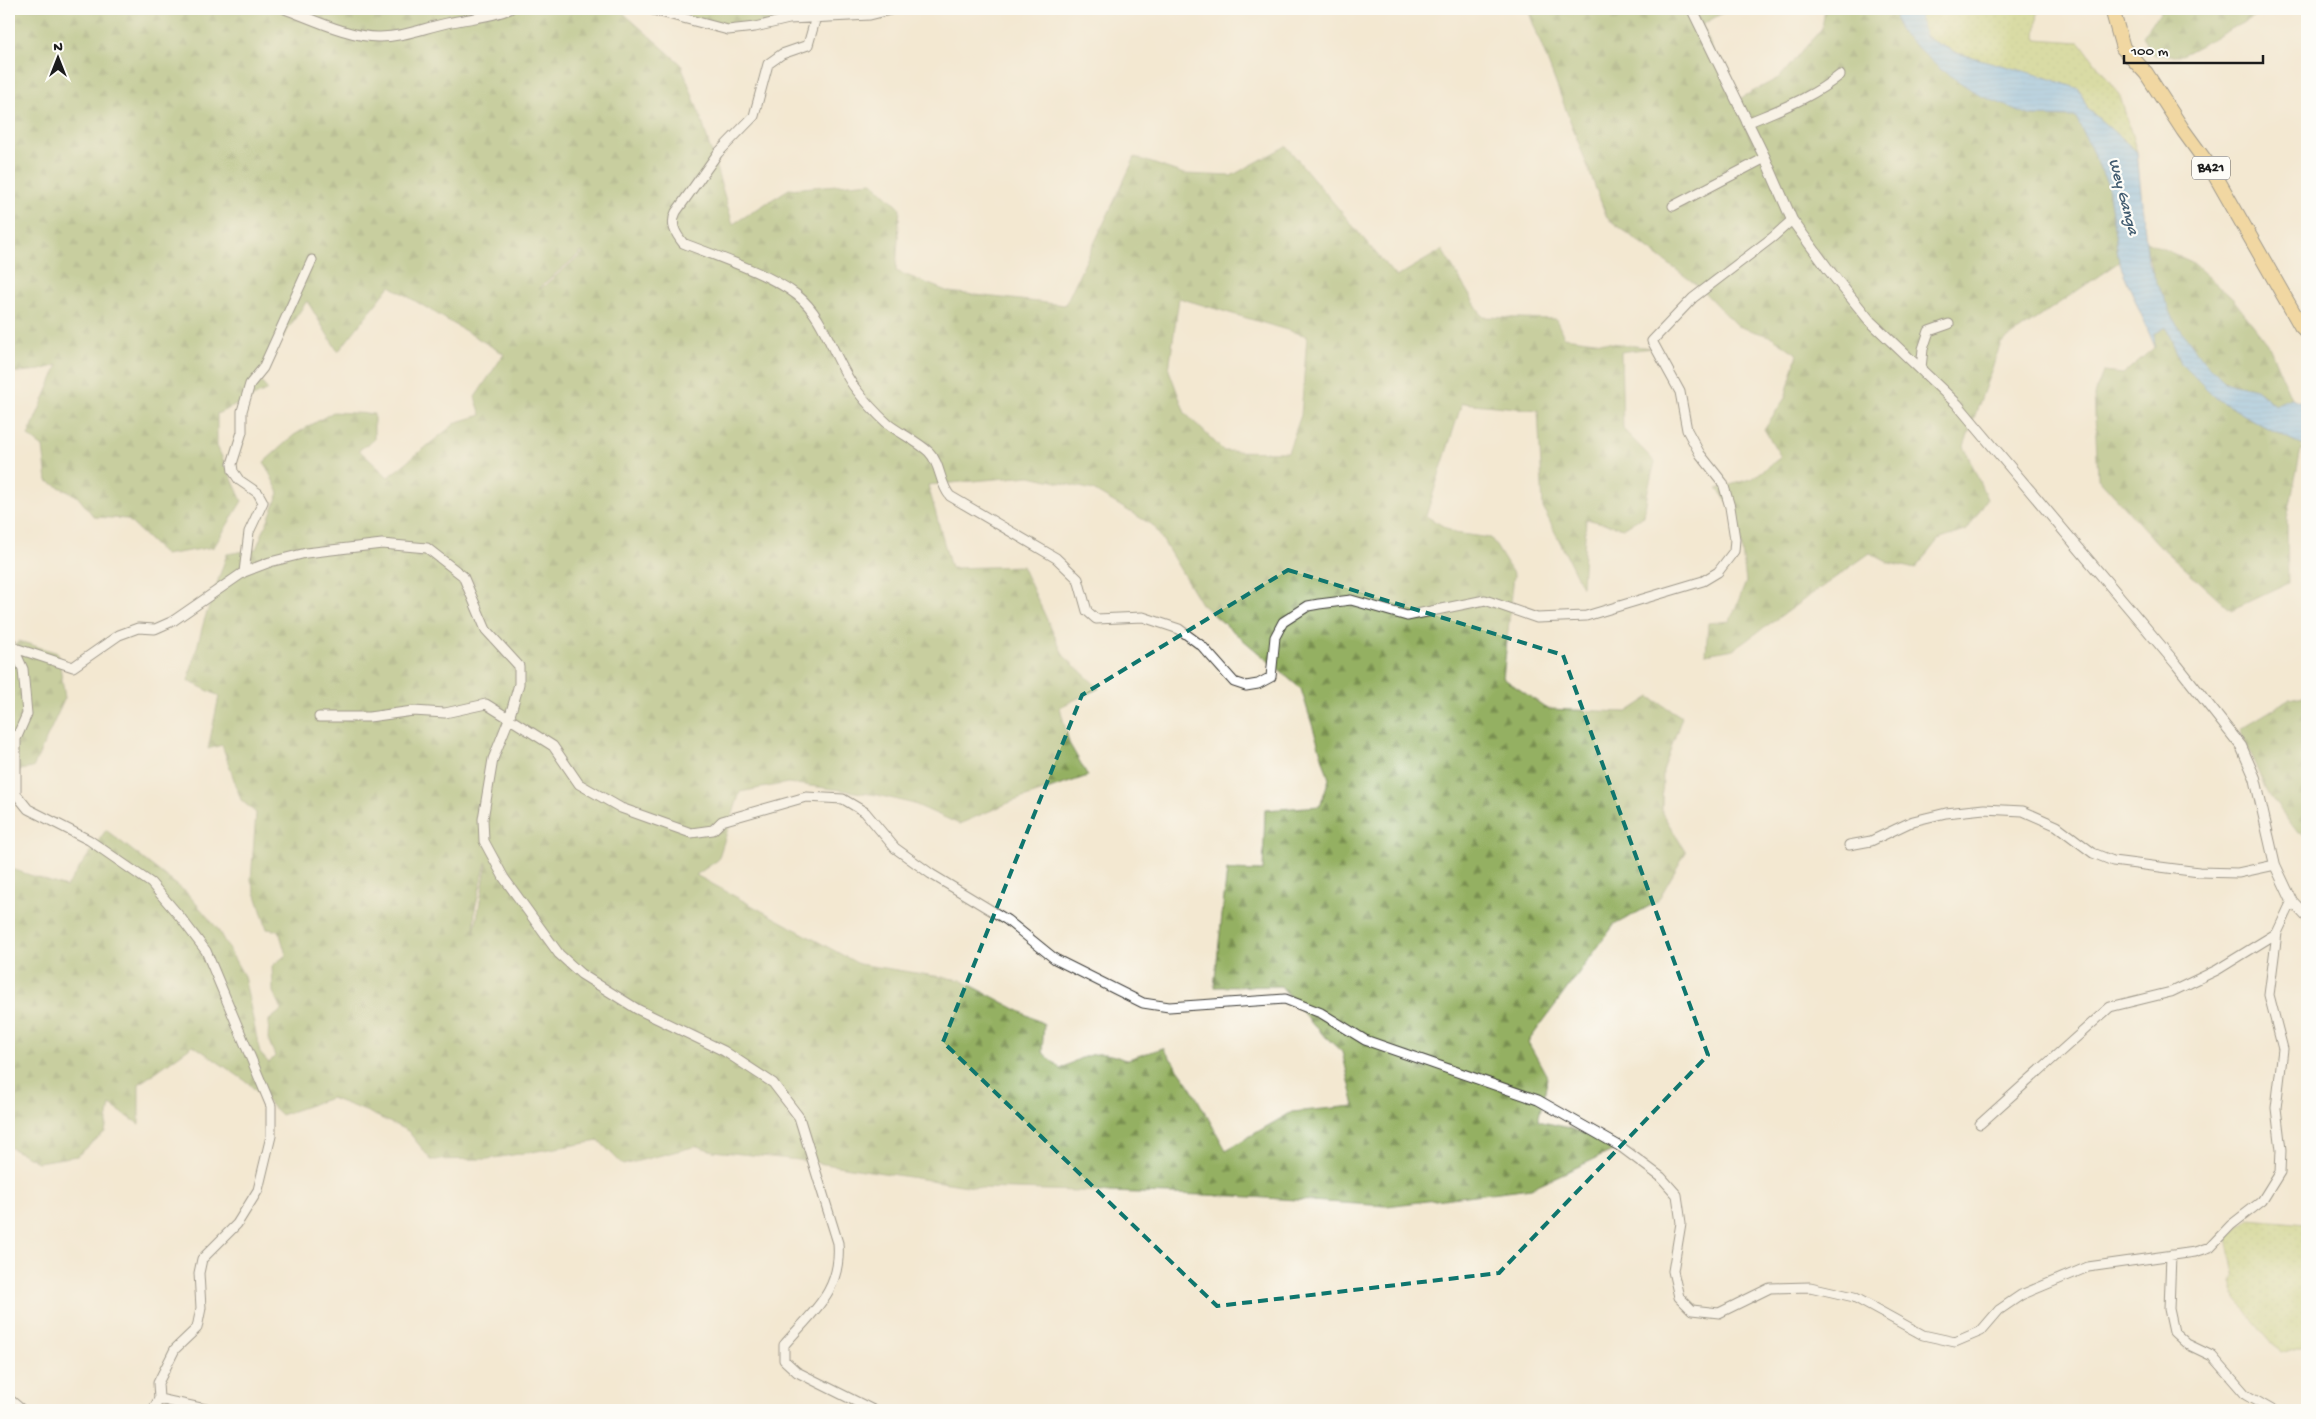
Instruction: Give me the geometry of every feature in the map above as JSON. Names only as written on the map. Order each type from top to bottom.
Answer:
[{"type":"main road","name":"B421","points":[[2114,9],[2114,16],[2123,48],[2146,73],[2212,170],[2301,326],[2307,332]]},
{"type":"street","points":[[285,9],[336,29],[378,37],[409,34],[447,23],[500,13],[510,9]]},
{"type":"street","points":[[649,9],[728,30],[755,27],[782,20],[870,15],[894,9]]},
{"type":"street","points":[[1692,9],[1765,158],[1792,220],[1848,296],[1870,321],[1957,404],[2029,487],[2177,665],[2241,746],[2255,778],[2275,865],[2292,901],[2307,917]]},
{"type":"street","points":[[816,17],[808,45],[782,54],[768,64],[754,116],[718,153],[676,212],[672,219],[676,235],[683,243],[781,284],[798,296],[818,317],[833,351],[855,388],[887,423],[929,452],[938,466],[944,489],[950,496],[1056,558],[1078,579],[1088,611],[1096,619],[1143,617],[1179,630],[1202,646],[1234,682],[1246,686],[1258,684],[1271,677],[1275,637],[1283,622],[1313,605],[1350,600],[1407,616],[1485,600],[1537,618],[1586,616],[1704,581],[1718,572],[1734,551],[1735,539],[1730,507],[1723,483],[1700,454],[1687,430],[1680,392],[1652,341],[1693,298],[1773,238],[1792,220]]},
{"type":"street","points":[[1747,122],[1796,104],[1822,90],[1840,75]]},
{"type":"street","points":[[1673,206],[1765,158]]},
{"type":"street","points":[[244,572],[249,532],[263,502],[258,493],[238,480],[233,472],[232,464],[242,432],[242,411],[250,384],[263,368],[312,260]]},
{"type":"street","points":[[1921,368],[1923,349],[1929,331],[1949,324]]},
{"type":"street","points":[[15,648],[73,667],[119,635],[138,628],[155,630],[173,621],[244,572],[270,562],[306,553],[382,544],[427,548],[463,576],[486,630],[519,666],[519,684],[509,719],[493,759],[482,819],[484,841],[504,878],[559,954],[581,974],[637,1009],[724,1051],[759,1073],[773,1083],[799,1116],[838,1243],[840,1261],[835,1281],[824,1298],[784,1344],[784,1360],[797,1372],[873,1410]]},
{"type":"street","points":[[9,638],[23,668],[27,714],[16,739],[16,794],[28,809],[89,840],[151,883],[181,918],[206,950],[271,1106],[271,1136],[258,1190],[238,1224],[202,1259],[199,1274],[202,1308],[197,1328],[175,1349],[158,1382],[159,1399],[153,1410]]},
{"type":"street","points":[[319,718],[369,717],[413,711],[445,714],[486,704],[553,746],[579,784],[598,797],[648,819],[691,833],[713,830],[722,821],[806,798],[843,799],[865,812],[895,848],[931,874],[1008,920],[1055,959],[1143,1003],[1169,1007],[1285,998],[1320,1013],[1365,1040],[1538,1100],[1622,1147],[1661,1177],[1677,1195],[1681,1224],[1672,1271],[1679,1297],[1692,1310],[1719,1313],[1770,1288],[1810,1287],[1854,1297],[1923,1335],[1955,1342],[1981,1331],[1999,1310],[2021,1295],[2088,1267],[2195,1252],[2210,1247],[2231,1225],[2262,1201],[2280,1172],[2282,1150],[2276,1108],[2283,1049],[2269,995],[2278,933],[2292,901]]},
{"type":"street","points":[[1850,845],[1871,841],[1913,821],[1946,813],[1984,809],[2023,811],[2057,826],[2093,853],[2113,861],[2198,872],[2238,873],[2275,865]]},
{"type":"street","points":[[1980,1124],[2110,1007],[2171,992],[2217,970],[2278,933]]},
{"type":"street","points":[[2171,1255],[2169,1309],[2174,1332],[2187,1344],[2212,1356],[2246,1395],[2272,1410]]},
{"type":"street","points":[[159,1399],[210,1410]]},
{"type":"street","points":[[9,1400],[22,1410]]},
{"type":"highlighted area","points":[[1288,570],[1563,655],[1708,1055],[1499,1273],[1217,1306],[943,1042],[1082,695]]},
{"type":"green space","points":[[9,9],[619,9],[681,64],[701,118],[733,224],[789,189],[872,182],[900,208],[896,271],[949,292],[1065,305],[1135,157],[1184,174],[1231,176],[1286,146],[1396,277],[1442,250],[1483,317],[1556,319],[1564,337],[1651,348],[1621,352],[1623,429],[1655,462],[1644,516],[1623,528],[1586,519],[1582,587],[1543,508],[1538,410],[1462,403],[1426,516],[1455,533],[1491,538],[1514,575],[1503,678],[1548,709],[1627,712],[1650,697],[1682,717],[1663,771],[1662,813],[1686,852],[1657,902],[1614,925],[1528,1042],[1548,1078],[1538,1121],[1570,1128],[1621,1147],[1531,1188],[1387,1206],[1235,1196],[981,1188],[798,1160],[713,1151],[697,1146],[623,1165],[599,1141],[488,1159],[431,1160],[408,1131],[368,1112],[331,1098],[281,1115],[247,1082],[193,1045],[139,1084],[139,1124],[110,1105],[105,1132],[77,1156],[38,1162],[9,1147],[9,868],[66,887],[106,830],[187,893],[217,928],[244,976],[260,1053],[269,1063],[275,1056],[268,1039],[269,1020],[282,1010],[273,992],[272,966],[286,955],[279,931],[267,929],[251,880],[256,813],[241,800],[222,745],[208,749],[219,696],[188,681],[204,621],[227,554],[256,549],[279,493],[264,462],[294,435],[333,412],[374,414],[374,440],[359,450],[388,477],[457,422],[481,415],[475,397],[504,354],[390,286],[338,352],[307,301],[256,376],[268,390],[217,414],[217,446],[242,501],[214,547],[165,555],[127,519],[94,517],[77,496],[47,481],[43,447],[28,436],[58,365],[41,370],[9,373]],"holes":[[[582,252],[583,253],[539,290],[542,285]],[[1179,298],[1307,336],[1301,415],[1288,452],[1224,451],[1185,413],[1169,370]],[[1030,476],[1093,490],[1154,526],[1201,604],[1301,689],[1329,779],[1320,806],[1265,810],[1263,871],[1227,870],[1214,987],[1281,986],[1314,1026],[1342,1052],[1355,1106],[1292,1112],[1226,1150],[1189,1084],[1163,1048],[1125,1060],[1107,1054],[1092,1055],[1077,1060],[1061,1069],[1042,1052],[1044,1024],[961,980],[859,964],[696,875],[718,860],[740,792],[788,783],[877,795],[914,804],[959,824],[1011,802],[1088,776],[1069,743],[1060,707],[1099,688],[1064,656],[1022,566],[951,568],[928,485]],[[486,862],[474,934],[475,909]]]},
{"type":"green space","points":[[660,9],[859,9],[728,30]]},
{"type":"green space","points":[[1529,9],[1729,9],[1702,25],[1752,143],[1737,100],[1780,77],[1822,28],[1825,9],[1893,9],[1899,30],[2032,116],[2076,117],[2108,185],[2119,262],[2001,343],[1964,446],[1987,499],[1967,530],[1938,540],[1915,569],[1889,563],[1870,553],[1734,649],[1706,654],[1708,623],[1730,621],[1746,582],[1737,512],[1717,489],[1753,478],[1781,457],[1764,429],[1785,398],[1797,354],[1772,337],[1737,326],[1698,286],[1607,218]]},
{"type":"green space","points":[[1918,9],[2038,9],[2036,39],[2080,42],[2120,96],[2137,152],[2088,109],[2079,89],[2045,77],[1957,53],[1925,37]]},
{"type":"green space","points":[[2162,9],[2269,9],[2182,55],[2152,55],[2143,36]]},
{"type":"green space","points":[[2146,241],[2192,262],[2233,299],[2268,344],[2291,398],[2274,405],[2259,391],[2227,382],[2209,367],[2183,335],[2172,317],[2155,279]]},
{"type":"green space","points":[[2166,327],[2181,363],[2216,398],[2256,422],[2302,445],[2287,519],[2288,583],[2231,610],[2159,545],[2098,478],[2094,395],[2103,372],[2123,374],[2155,347],[2154,334]]},
{"type":"green space","points":[[19,641],[58,653],[65,698],[33,768],[9,772],[9,650]]},
{"type":"green space","points":[[2307,695],[2307,835],[2298,833],[2266,791],[2240,729],[2290,699]]},
{"type":"green space","points":[[2250,1219],[2307,1224],[2307,1345],[2281,1353],[2235,1299],[2231,1282],[2234,1274],[2227,1238]]},
{"type":"water","name":"Wey Ganga","points":[[1893,9],[1918,9],[1925,37],[1957,53],[2045,77],[2079,89],[2088,109],[2137,152],[2148,263],[2175,322],[2204,361],[2225,382],[2256,389],[2274,405],[2291,398],[2307,404],[2307,450],[2302,445],[2256,422],[2216,398],[2181,363],[2166,327],[2154,334],[2155,347],[2119,262],[2108,185],[2076,117],[2032,116],[1979,95],[1940,69],[1899,30]]}]
